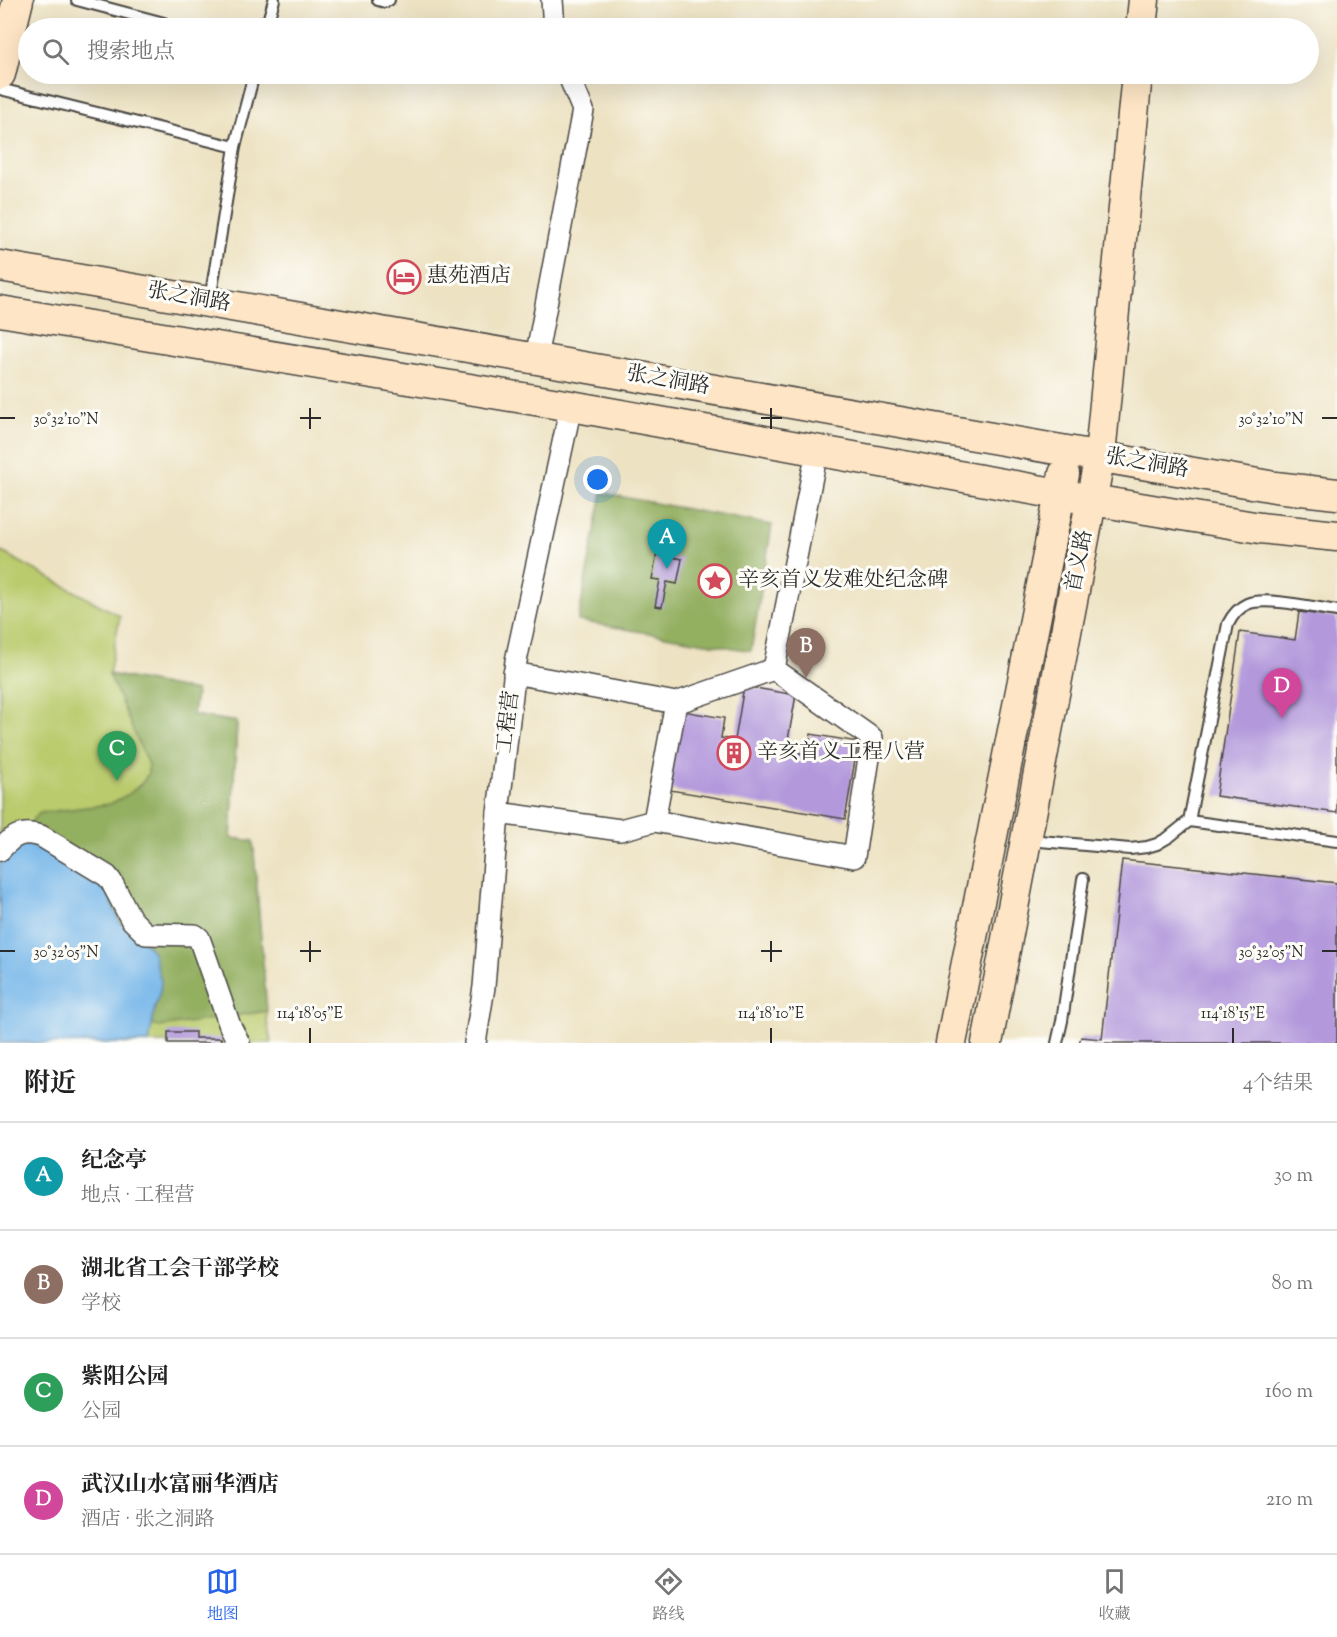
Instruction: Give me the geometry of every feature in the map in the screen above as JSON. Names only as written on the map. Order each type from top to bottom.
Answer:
[{"type":"main road","points":[[0,74],[18,0]]},
{"type":"main road","points":[[1142,18],[1144,0]]},
{"type":"main road","name":"首义路","points":[[987,1043],[1100,455],[1136,84]]},
{"type":"main road","name":"张之洞路","points":[[0,266],[1275,487],[1337,494]]},
{"type":"main road","name":"张之洞路","points":[[0,311],[571,406],[1092,500],[1260,528],[1337,536]]},
{"type":"main road","name":"首义路","points":[[951,1043],[1069,450]]},
{"type":"street","points":[[548,1],[552,18]]},
{"type":"street","points":[[536,358],[583,110],[572,84]]},
{"type":"street","name":"工程营","points":[[475,1043],[484,987],[498,813],[514,673],[571,406]]},
{"type":"street","points":[[774,669],[817,451]]},
{"type":"street","points":[[514,673],[676,703],[774,669]]},
{"type":"street","points":[[498,813],[620,830],[654,821],[854,857],[872,738],[774,669]]},
{"type":"street","points":[[654,821],[676,703]]},
{"type":"street","points":[[0,850],[18,834],[41,836],[106,876],[111,881],[131,919],[146,934],[195,935],[199,938],[230,1026],[239,1043]]},
{"type":"lane","points":[[77,0],[145,18]]},
{"type":"lane","points":[[269,18],[274,0]]},
{"type":"lane","points":[[378,0],[385,2],[389,0]]},
{"type":"lane","points":[[210,302],[235,147],[252,84]]},
{"type":"lane","points":[[0,89],[235,147]]},
{"type":"lane","points":[[1026,840],[1130,849],[1147,847],[1169,837],[1189,821],[1228,624],[1233,615],[1249,603],[1263,601],[1337,611]]},
{"type":"lane","points":[[1189,821],[1337,841]]},
{"type":"lane","points":[[1057,1043],[1083,879]]},
{"type":"green space","points":[[602,493],[772,525],[751,651],[578,621]]},
{"type":"green space","points":[[0,551],[120,616],[109,674],[196,691],[193,715],[237,722],[231,838],[253,841],[267,1021],[271,1043],[0,1043]]},
{"type":"green space","points":[[109,674],[196,691],[193,715],[237,722],[231,838],[253,841],[267,1011],[159,1027],[151,1024],[160,992],[128,929],[120,923],[106,888],[31,824],[40,813],[110,804],[129,794],[143,782],[148,774],[148,765]]},
{"type":"water","points":[[26,843],[55,848],[106,888],[120,923],[144,941],[153,952],[161,981],[149,1043],[0,1043],[0,864],[18,846]]},
{"type":"building","points":[[671,528],[678,529],[672,557],[682,559],[677,584],[667,582],[662,607],[655,606],[660,580],[652,579],[657,553],[666,555]]},
{"type":"building","points":[[1299,612],[1337,617],[1337,813],[1216,796],[1240,632],[1295,640]]},
{"type":"building","name":"辛亥首义工程八营","points":[[744,686],[796,695],[786,751],[807,754],[811,734],[858,742],[845,819],[664,789],[677,710],[724,718],[721,738],[735,740]]},
{"type":"building","points":[[1122,860],[1337,883],[1337,1043],[1079,1043],[1081,1037],[1102,1039]]},
{"type":"building","points":[[168,1032],[195,1032],[195,1038],[221,1038],[221,1043],[168,1043]]},
{"type":"place","name":"惠苑酒店","points":[[404,277]]},
{"type":"place","name":"纪念亭","points":[[667,569]]},
{"type":"place","name":"辛亥首义发难处纪念碑","points":[[715,581]]},
{"type":"place","name":"湖北省工会干部学校","points":[[806,678]]},
{"type":"place","name":"武汉山水富丽华酒店","points":[[1282,718]]},
{"type":"place","name":"辛亥首义工程八营","points":[[734,753]]},
{"type":"place","name":"紫阳公园","points":[[117,781]]}]
